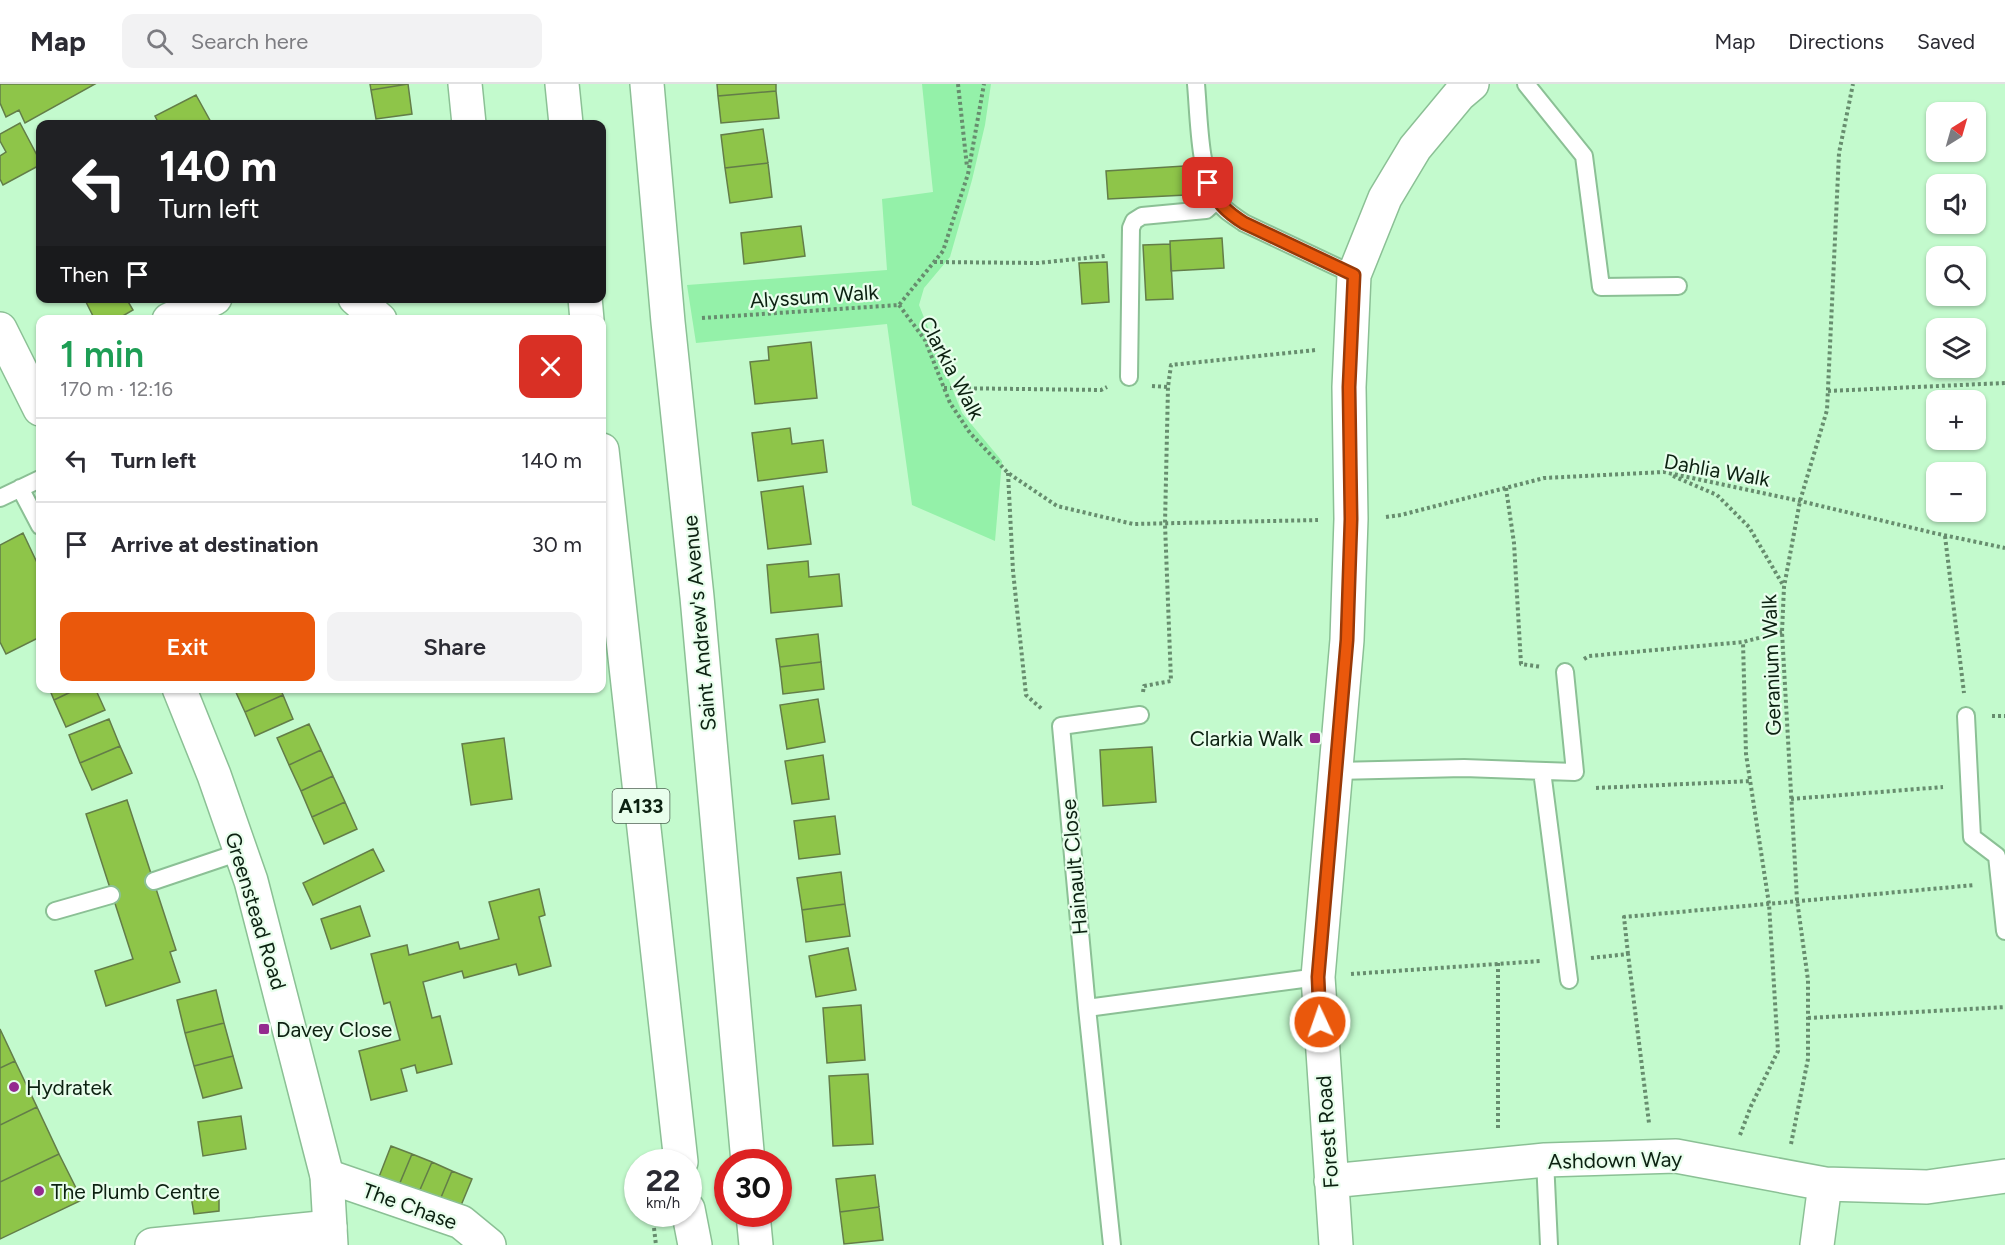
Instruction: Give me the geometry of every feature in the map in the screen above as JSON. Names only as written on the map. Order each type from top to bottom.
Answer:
[{"type":"street","points":[[465,84],[470,120]]},
{"type":"street","points":[[562,84],[566,120]]},
{"type":"street","name":"Saint Andrew's Avenue","points":[[647,84],[668,322],[697,597],[747,1149]]},
{"type":"street","name":"Forest Road","points":[[1336,1245],[1318,977],[1347,640],[1351,519],[1349,387],[1354,275],[1385,198],[1415,148],[1459,95],[1472,84]]},
{"type":"street","points":[[179,315],[205,303]]},
{"type":"street","points":[[361,303],[374,315]]},
{"type":"street","points":[[0,329],[36,390]]},
{"type":"street","name":"A133","points":[[606,486],[680,1149]]},
{"type":"street","name":"Greenstead Road","points":[[180,693],[214,775],[254,892],[327,1176],[331,1236]]},
{"type":"street","name":"Ashdown Way","points":[[1331,1181],[1545,1160],[1676,1156],[1825,1184],[1927,1187],[2005,1176]]},
{"type":"street","name":"The Chase","points":[[327,1176],[461,1222],[489,1245]]},
{"type":"street","points":[[1818,1245],[1825,1184]]},
{"type":"street","points":[[682,1227],[682,1245]]},
{"type":"street","points":[[692,1227],[695,1245]]},
{"type":"street","points":[[754,1227],[756,1245]]},
{"type":"street","points":[[152,1245],[331,1236]]},
{"type":"lane","points":[[1196,84],[1208,183],[1217,201],[1228,213],[1244,223],[1354,275]]},
{"type":"lane","points":[[1526,84],[1584,156],[1601,287],[1678,286]]},
{"type":"lane","points":[[1129,377],[1129,254],[1131,228],[1134,220],[1142,216],[1206,210],[1217,201]]},
{"type":"lane","points":[[0,498],[36,480]]},
{"type":"lane","points":[[20,488],[36,518]]},
{"type":"lane","points":[[1336,771],[1464,768],[1575,772],[1565,672]]},
{"type":"lane","points":[[1061,726],[1140,715]]},
{"type":"lane","points":[[1966,716],[1972,837],[1997,856],[2005,931]]},
{"type":"lane","name":"Hainault Close","points":[[1061,726],[1112,1245]]},
{"type":"lane","points":[[1542,771],[1569,980]]},
{"type":"lane","points":[[154,881],[240,852]]},
{"type":"lane","points":[[55,911],[111,895]]},
{"type":"lane","points":[[1087,1008],[1318,977]]},
{"type":"lane","points":[[1545,1160],[1549,1245]]},
{"type":"path","points":[[958,84],[968,174]]},
{"type":"path","name":"Alyssum Walk","points":[[668,322],[899,305],[944,250],[968,174],[984,84]]},
{"type":"path","name":"Geranium Walk","points":[[1784,1178],[1808,1059],[1808,980],[1797,900],[1782,632],[1784,586],[1800,501],[1827,410],[1839,153],[1853,84]]},
{"type":"path","points":[[934,262],[1038,263],[1129,254]]},
{"type":"path","name":"Clarkia Walk","points":[[899,305],[925,340],[950,403],[970,433],[1008,473],[1057,506],[1133,524],[1351,519]]},
{"type":"path","points":[[1140,715],[1144,686],[1171,681],[1166,524],[1168,387],[1171,365],[1311,350],[1351,350]]},
{"type":"path","points":[[944,388],[1101,390],[1129,377],[1135,384],[1168,387]]},
{"type":"path","points":[[1828,391],[2005,383]]},
{"type":"path","points":[[1664,472],[1717,495],[1749,526],[1784,586]]},
{"type":"path","name":"Dahlia Walk","points":[[1351,519],[1401,515],[1544,478],[1664,472],[2005,548]]},
{"type":"path","points":[[1008,473],[1013,571],[1026,695],[1061,726]]},
{"type":"path","points":[[1506,488],[1514,543],[1521,664],[1565,672],[1589,656],[1743,642],[1782,632]]},
{"type":"path","points":[[1945,536],[1966,716],[2005,716]]},
{"type":"path","points":[[1729,1167],[1751,1106],[1778,1051],[1769,904],[1746,754],[1743,642]]},
{"type":"path","points":[[1545,790],[1751,781]]},
{"type":"path","points":[[1791,799],[1970,784]]},
{"type":"path","points":[[1653,1157],[1624,917],[2000,882]]},
{"type":"path","points":[[1318,977],[1628,954]]},
{"type":"path","points":[[1498,963],[1498,1165]]},
{"type":"path","points":[[1808,1018],[2005,1007]]},
{"type":"green space","points":[[922,84],[991,84],[985,125],[972,180],[950,257],[924,288],[919,305],[962,413],[1002,461],[995,541],[912,505],[887,324],[696,343],[687,285],[887,270],[882,199],[933,192]]},
{"type":"building","points":[[0,84],[95,84],[25,123],[19,110],[6,117],[0,103]]},
{"type":"building","points":[[370,84],[408,84],[371,90]]},
{"type":"building","points":[[408,84],[412,114],[376,119],[371,90]]},
{"type":"building","points":[[717,84],[776,84],[776,91],[718,96]]},
{"type":"building","points":[[776,91],[779,118],[721,123],[718,96]]},
{"type":"building","points":[[196,95],[210,120],[157,120],[155,116]]},
{"type":"building","points":[[20,123],[36,153],[36,167],[3,185],[0,179],[0,156],[6,152],[0,141],[0,134]]},
{"type":"building","points":[[763,129],[768,163],[725,168],[721,135]]},
{"type":"building","points":[[768,163],[772,197],[730,203],[725,168]]},
{"type":"building","points":[[1184,166],[1186,195],[1108,199],[1106,171]]},
{"type":"building","points":[[801,226],[805,256],[744,264],[741,233]]},
{"type":"building","points":[[1222,238],[1224,268],[1171,271],[1170,241]]},
{"type":"building","points":[[1170,244],[1173,299],[1146,300],[1143,245]]},
{"type":"building","points":[[1107,262],[1109,302],[1082,304],[1079,263]]},
{"type":"building","points":[[86,303],[129,303],[133,310],[124,315],[92,315]]},
{"type":"building","points":[[811,342],[817,398],[755,404],[750,362],[769,360],[768,347]]},
{"type":"building","points":[[790,428],[792,444],[823,440],[827,472],[758,481],[752,433]]},
{"type":"building","points":[[803,486],[811,544],[768,549],[761,492]]},
{"type":"building","points":[[23,533],[36,561],[36,639],[6,654],[0,642],[0,545]]},
{"type":"building","points":[[808,561],[809,577],[839,574],[842,606],[771,613],[767,565]]},
{"type":"building","points":[[818,634],[821,662],[780,667],[776,639]]},
{"type":"building","points":[[821,662],[824,689],[783,694],[780,667]]},
{"type":"building","points":[[51,693],[69,693],[54,700]]},
{"type":"building","points":[[69,693],[97,693],[105,710],[66,727],[54,700]]},
{"type":"building","points":[[236,693],[282,693],[283,695],[245,712]]},
{"type":"building","points":[[283,695],[293,719],[255,736],[245,712]]},
{"type":"building","points":[[818,699],[825,742],[787,749],[780,705]]},
{"type":"building","points":[[109,719],[120,746],[80,763],[69,735]]},
{"type":"building","points":[[309,724],[321,750],[289,765],[277,738]]},
{"type":"building","points":[[504,738],[512,799],[471,805],[462,744]]},
{"type":"building","points":[[120,746],[132,773],[92,790],[80,763]]},
{"type":"building","points":[[1152,747],[1156,802],[1103,806],[1100,750]]},
{"type":"building","points":[[321,750],[333,776],[301,791],[289,765]]},
{"type":"building","points":[[823,755],[829,799],[792,804],[785,761]]},
{"type":"building","points":[[333,776],[345,802],[312,817],[301,791]]},
{"type":"building","points":[[127,800],[176,950],[170,952],[180,982],[106,1006],[95,971],[133,959],[86,814]]},
{"type":"building","points":[[345,802],[357,829],[324,844],[312,817]]},
{"type":"building","points":[[835,816],[840,854],[799,859],[794,821]]},
{"type":"building","points":[[373,849],[384,871],[313,905],[303,883]]},
{"type":"building","points":[[841,872],[845,904],[802,910],[797,878]]},
{"type":"building","points":[[539,889],[545,915],[539,917],[551,966],[519,975],[516,964],[464,978],[462,971],[423,982],[432,1018],[440,1016],[452,1064],[417,1073],[415,1065],[401,1069],[407,1091],[371,1100],[359,1051],[400,1040],[390,1002],[384,1004],[371,954],[407,945],[409,955],[458,942],[460,949],[499,939],[489,902]]},
{"type":"building","points":[[845,904],[850,936],[806,942],[802,910]]},
{"type":"building","points":[[360,906],[370,936],[331,949],[321,919]]},
{"type":"building","points":[[848,948],[856,990],[816,997],[809,956]]},
{"type":"building","points":[[216,990],[224,1023],[185,1033],[177,1000]]},
{"type":"building","points":[[861,1005],[865,1060],[827,1063],[823,1008]]},
{"type":"building","points":[[224,1023],[233,1056],[194,1066],[185,1033]]},
{"type":"building","points":[[0,1029],[15,1061],[0,1068]]},
{"type":"building","points":[[233,1056],[242,1088],[203,1098],[194,1066]]},
{"type":"building","name":"Hydratek","points":[[15,1061],[37,1107],[0,1125],[0,1068]]},
{"type":"building","points":[[868,1074],[873,1144],[833,1146],[829,1076]]},
{"type":"building","name":"The Plumb Centre","points":[[37,1107],[59,1154],[0,1182],[0,1125]]},
{"type":"building","points":[[241,1116],[246,1149],[203,1156],[198,1122]]},
{"type":"building","points":[[391,1146],[412,1154],[397,1190],[377,1182]]},
{"type":"building","name":"The Plumb Centre","points":[[59,1154],[82,1200],[0,1239],[0,1182]]},
{"type":"building","points":[[412,1154],[432,1162],[416,1199],[397,1190]]},
{"type":"building","points":[[432,1162],[452,1171],[437,1207],[416,1199]]},
{"type":"building","points":[[452,1171],[472,1179],[457,1215],[437,1207]]},
{"type":"building","points":[[875,1175],[879,1207],[840,1212],[836,1179]]},
{"type":"building","points":[[219,1195],[219,1211],[194,1214],[191,1196]]},
{"type":"building","points":[[879,1207],[883,1240],[844,1244],[840,1212]]},
{"type":"place","name":"Clarkia Walk","points":[[1315,738]]},
{"type":"place","name":"Davey Close","points":[[264,1029]]},
{"type":"place","name":"Hydratek","points":[[14,1087]]},
{"type":"place","name":"The Plumb Centre","points":[[39,1191]]},
{"type":"route","points":[[1208,183],[1217,201],[1228,213],[1244,223],[1354,275],[1349,387],[1351,519],[1347,640],[1318,977],[1320,1022]]}]
